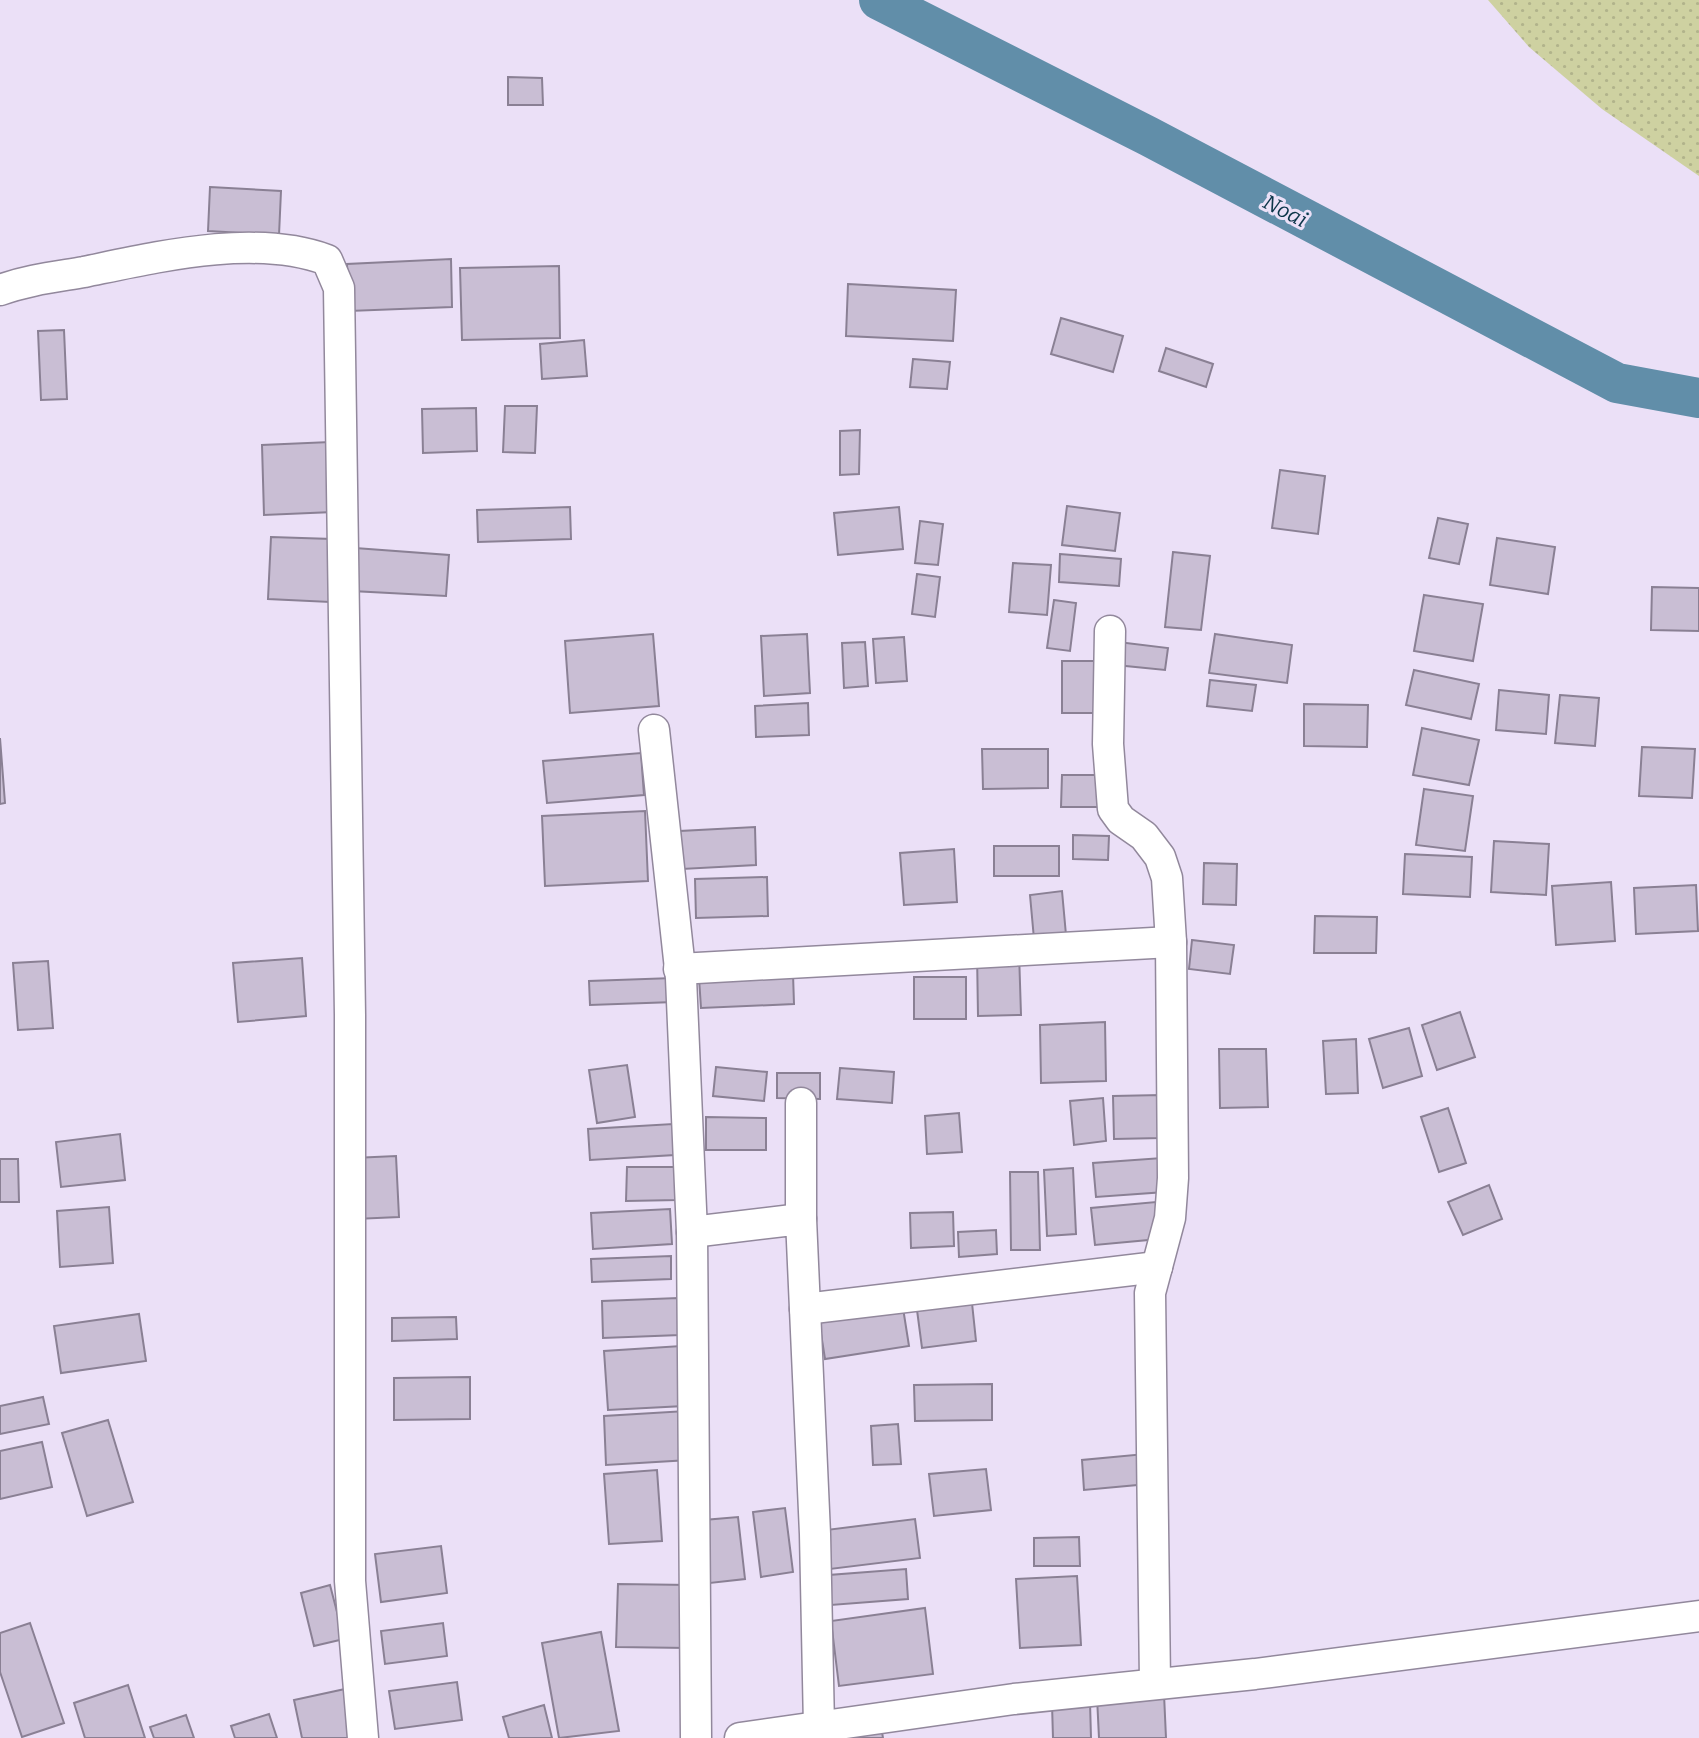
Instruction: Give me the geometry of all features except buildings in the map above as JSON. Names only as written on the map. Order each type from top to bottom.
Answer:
[{"type":"street","points":[[0,290],[26,280],[166,255],[259,250],[286,250],[327,260],[339,288],[350,1015],[350,1581],[363,1738]]},
{"type":"street","points":[[1110,631],[1108,744],[1113,808],[1121,820],[1144,836],[1160,857],[1167,878],[1171,942],[1173,1178],[1170,1218],[1150,1293],[1155,1682]]},
{"type":"street","points":[[654,730],[679,969],[692,1232],[696,1738]]},
{"type":"street","points":[[679,969],[1171,942]]},
{"type":"street","points":[[801,1103],[801,1219],[815,1534],[819,1727]]},
{"type":"street","points":[[692,1232],[801,1219]]},
{"type":"street","points":[[805,1309],[1157,1267]]},
{"type":"street","points":[[740,1738],[819,1727],[891,1727],[1155,1682],[1255,1674],[1699,1616]]},
{"type":"green space","points":[[1488,0],[1699,0],[1699,176],[1602,109],[1529,47]]},
{"type":"waterway","name":"Noai","points":[[879,0],[1148,136],[1617,383],[1699,398]]}]
